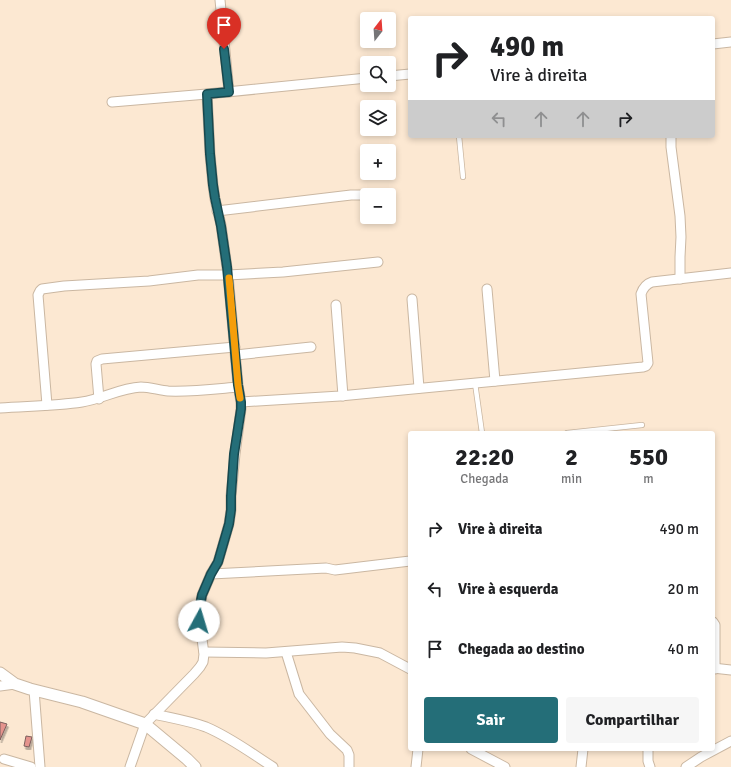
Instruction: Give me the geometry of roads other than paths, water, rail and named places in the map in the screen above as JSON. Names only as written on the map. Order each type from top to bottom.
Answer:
[{"type":"street","points":[[220,0],[229,92]]},
{"type":"street","points":[[715,44],[731,42]]},
{"type":"street","points":[[396,75],[408,74]]},
{"type":"street","points":[[112,102],[360,79]]},
{"type":"street","points":[[130,767],[145,724],[200,668],[203,662],[204,652],[199,621],[199,610],[202,595],[218,562],[229,524],[231,510],[234,454],[241,402],[238,387],[228,275],[221,226],[215,198],[210,154],[207,94]]},
{"type":"street","points":[[671,138],[682,237],[680,279]]},
{"type":"street","points":[[217,211],[360,195]]},
{"type":"street","points":[[47,405],[38,295],[42,289],[64,286],[149,281],[198,275],[282,272],[378,262]]},
{"type":"street","points":[[241,402],[343,396],[646,366],[648,362],[641,294],[642,290],[647,284],[652,282],[731,273]]},
{"type":"street","points":[[486,289],[495,381]]},
{"type":"street","points":[[412,299],[419,388]]},
{"type":"street","points":[[336,305],[343,396]]},
{"type":"street","points":[[99,399],[96,364],[97,361],[102,359],[311,347]]},
{"type":"street","points":[[0,408],[82,402],[99,399],[126,389],[142,387],[168,391],[238,387]]},
{"type":"street","points":[[211,574],[326,568],[335,570],[408,561]]},
{"type":"street","points":[[204,652],[266,653],[355,648],[380,653],[408,668]]},
{"type":"street","points":[[286,652],[299,694],[330,734],[346,750],[349,755],[349,767]]},
{"type":"street","points":[[715,669],[731,670]]},
{"type":"street","points":[[0,673],[15,684],[82,702],[145,724],[195,767]]},
{"type":"street","points":[[0,686],[15,684]]},
{"type":"street","points":[[34,690],[40,767]]},
{"type":"street","points":[[154,714],[204,727],[216,732],[234,741],[273,767]]},
{"type":"street","points":[[715,750],[731,741]]},
{"type":"street","points":[[416,767],[418,751]]},
{"type":"street","points":[[475,751],[506,767]]},
{"type":"street","points":[[581,767],[583,751]]},
{"type":"street","points":[[648,751],[648,761],[650,767]]},
{"type":"street","points":[[686,767],[712,751]]},
{"type":"street","points":[[4,759],[31,767]]},
{"type":"lane","points":[[459,138],[463,177]]},
{"type":"lane","points":[[475,383],[482,431]]},
{"type":"lane","points":[[586,431],[642,425]]}]
